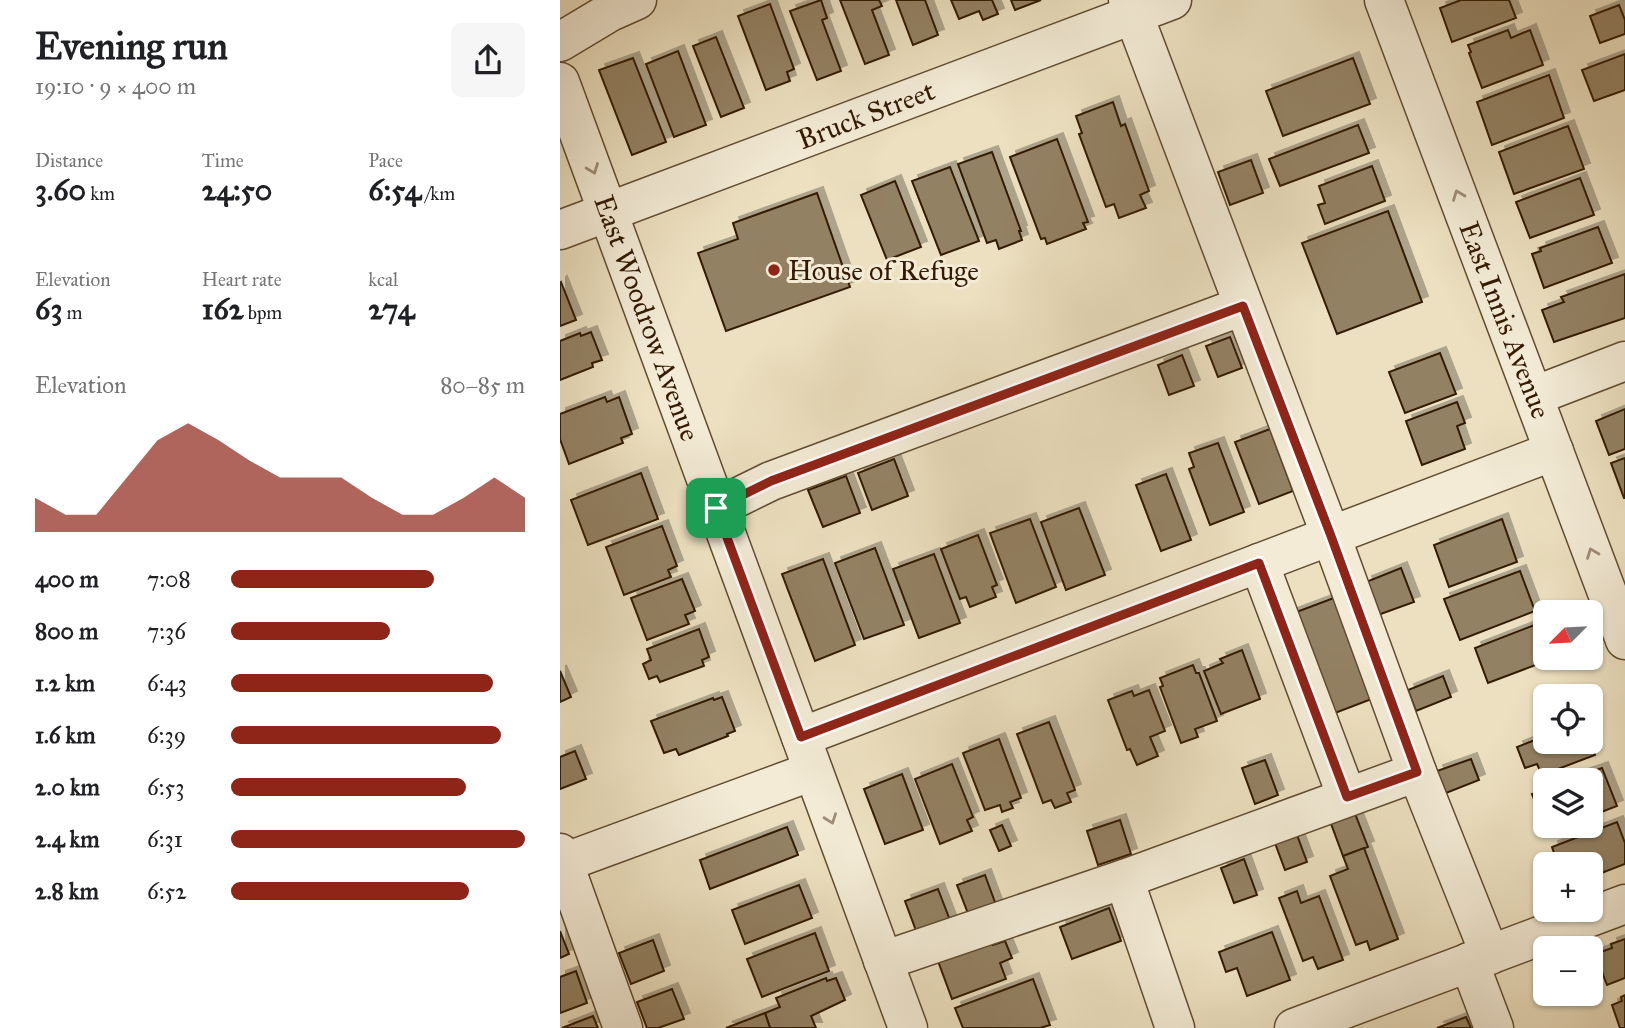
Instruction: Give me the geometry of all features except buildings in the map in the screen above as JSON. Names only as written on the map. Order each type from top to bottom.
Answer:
[{"type":"street","points":[[560,41],[637,0]]},
{"type":"street","name":"Bruck Street","points":[[560,230],[1131,7],[1172,0]]},
{"type":"street","name":"East Innis Avenue","points":[[1384,0],[1625,640]]},
{"type":"street","points":[[1131,7],[1417,772],[1479,959],[1494,1028]]},
{"type":"street","name":"East Woodrow Avenue","points":[[560,82],[908,1028]]},
{"type":"street","points":[[716,508],[771,481],[1243,306]]},
{"type":"street","points":[[1534,396],[1625,361]]},
{"type":"street","points":[[623,1028],[561,860],[1259,563],[1554,451]]},
{"type":"street","points":[[1259,563],[1347,797]]},
{"type":"street","points":[[883,961],[1124,879],[1417,772]]},
{"type":"street","points":[[1124,879],[1175,1028]]},
{"type":"street","points":[[1294,1028],[1625,904]]},
{"type":"place","name":"House of Refuge","points":[[774,270]]},
{"type":"route","points":[[1243,306],[1417,772],[1347,797],[1259,563],[801,737],[716,508],[771,481],[1243,306]]}]
